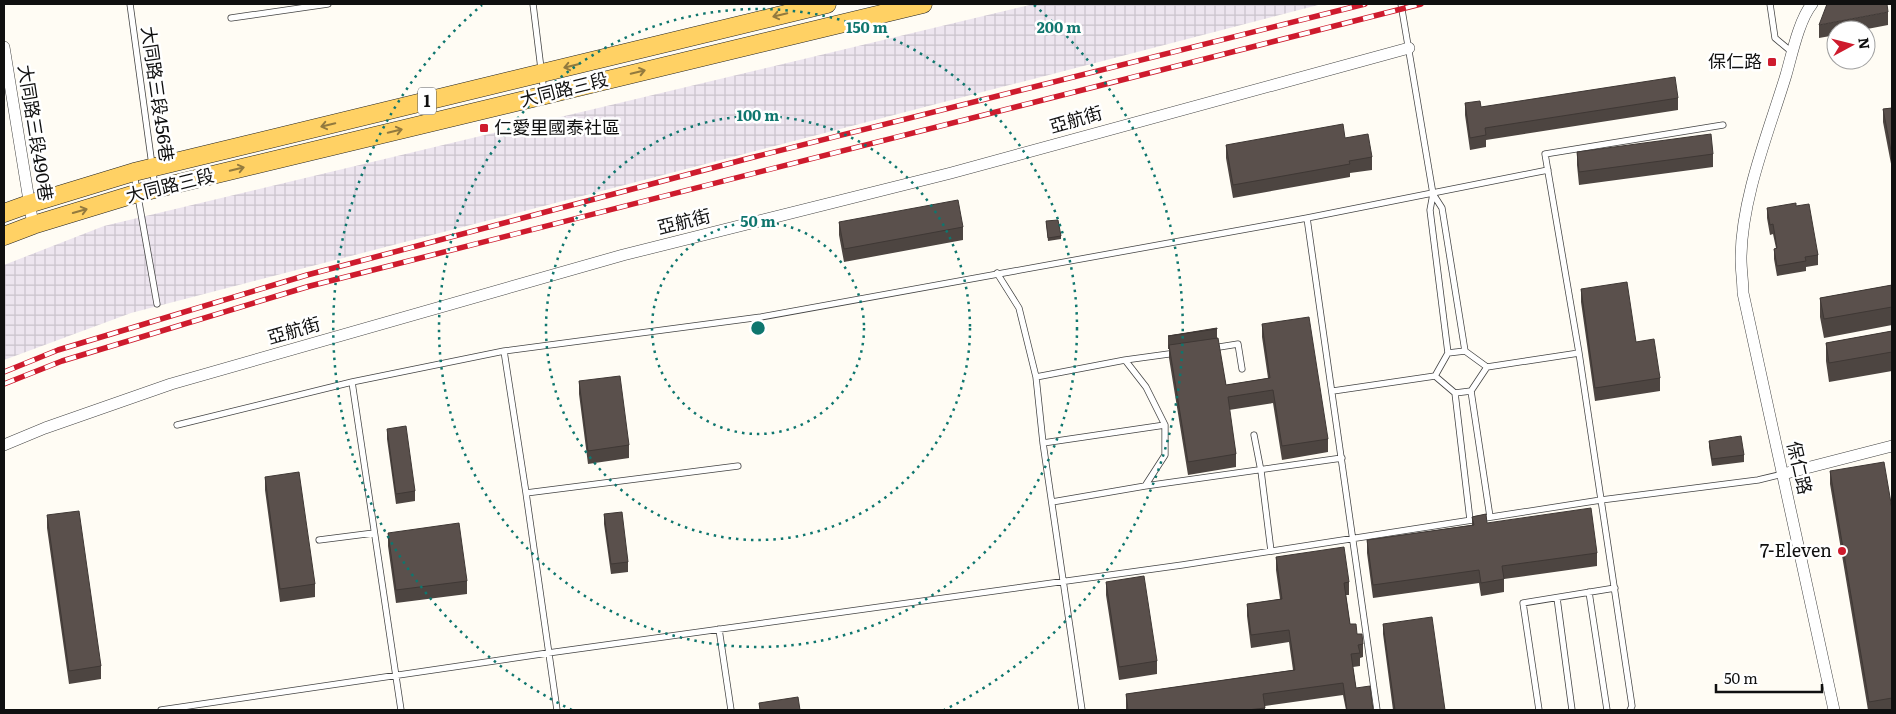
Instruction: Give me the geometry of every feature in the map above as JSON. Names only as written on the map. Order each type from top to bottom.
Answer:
[{"type":"main road","name":"大同路三段","points":[[4,213],[152,167],[827,4]]},
{"type":"main road","name":"大同路三段","points":[[4,236],[33,224],[138,193],[923,4]]},
{"type":"street","name":"保仁路","points":[[1812,4],[1807,10],[1750,192],[1741,258],[1743,293],[1834,710]]},
{"type":"street","name":"大同路三段490巷","points":[[4,47],[28,204],[33,224]]},
{"type":"street","name":"亞航街","points":[[4,445],[45,428],[180,382],[622,255],[951,173],[1409,48]]},
{"type":"street","points":[[1782,474],[1892,446]]},
{"type":"lane","name":"大同路三段456巷","points":[[130,4],[155,189]]},
{"type":"lane","points":[[231,18],[285,7],[328,4]]},
{"type":"lane","points":[[533,4],[544,94]]},
{"type":"lane","points":[[1401,4],[1433,194],[1430,210],[1448,353],[1436,376]]},
{"type":"lane","points":[[1770,4],[1775,38],[1793,53]]},
{"type":"lane","points":[[1630,710],[1632,706],[1615,588],[1579,353],[1545,154],[1723,126]]},
{"type":"lane","points":[[177,425],[352,382],[504,351],[762,318],[997,273],[1307,218],[1548,170]]},
{"type":"lane","points":[[134,172],[157,304]]},
{"type":"lane","points":[[1433,194],[1442,208],[1465,351]]},
{"type":"lane","points":[[1307,218],[1378,710]]},
{"type":"lane","points":[[997,273],[1019,308],[1036,377],[1043,443],[1082,710]]},
{"type":"lane","points":[[1210,348],[1238,344],[1242,369]]},
{"type":"lane","points":[[504,351],[557,710]]},
{"type":"lane","points":[[1448,353],[1465,351],[1487,367],[1579,353]]},
{"type":"lane","points":[[1036,377],[1125,360],[1182,352]]},
{"type":"lane","points":[[1125,360],[1146,388],[1165,425],[1165,456],[1145,486]]},
{"type":"lane","points":[[1487,367],[1471,391],[1490,516]]},
{"type":"lane","points":[[1333,391],[1436,376]]},
{"type":"lane","points":[[1436,376],[1455,393],[1470,520]]},
{"type":"lane","points":[[352,382],[401,710]]},
{"type":"lane","points":[[1455,393],[1471,391]]},
{"type":"lane","points":[[1043,443],[1165,425]]},
{"type":"lane","points":[[1254,435],[1262,471],[1271,551]]},
{"type":"lane","points":[[1052,502],[1145,486],[1262,471],[1342,458]]},
{"type":"lane","points":[[526,493],[738,466]]},
{"type":"lane","points":[[161,710],[548,653],[1354,539],[1490,516],[1758,480],[1782,474]]},
{"type":"lane","points":[[319,540],[374,533]]},
{"type":"lane","points":[[1538,710],[1523,603],[1615,588]]},
{"type":"lane","points":[[1589,592],[1607,710]]},
{"type":"lane","points":[[1557,598],[1572,710]]},
{"type":"lane","points":[[719,629],[731,710]]},
{"type":"shaded area","points":[[1034,4],[1322,4],[131,313],[4,360],[4,265],[104,226]]},
{"type":"building","points":[[1827,4],[1887,4],[1888,12],[1846,20],[1826,20],[1826,24],[1819,25]]},
{"type":"building","points":[[1675,77],[1678,98],[1485,128],[1486,135],[1470,138],[1465,103],[1480,101],[1481,107]]},
{"type":"building","points":[[1892,108],[1892,156],[1883,109]]},
{"type":"building","points":[[1343,124],[1345,138],[1368,134],[1372,157],[1349,161],[1350,164],[1233,185],[1226,145]]},
{"type":"building","points":[[1711,134],[1713,154],[1579,172],[1577,152]]},
{"type":"building","points":[[958,200],[963,227],[844,249],[839,222]]},
{"type":"building","points":[[1796,203],[1796,206],[1809,204],[1818,255],[1805,257],[1806,261],[1777,266],[1774,249],[1777,248],[1773,224],[1770,225],[1767,208]]},
{"type":"building","points":[[1058,220],[1061,236],[1048,238],[1046,221]]},
{"type":"building","points":[[1627,282],[1636,342],[1654,339],[1660,378],[1595,388],[1581,289]]},
{"type":"building","points":[[1892,285],[1892,307],[1824,319],[1820,298]]},
{"type":"building","points":[[1309,317],[1328,439],[1282,446],[1273,390],[1228,397],[1236,454],[1188,462],[1169,345],[1218,338],[1226,385],[1270,378],[1262,324]]},
{"type":"building","points":[[1217,328],[1217,329],[1168,336]]},
{"type":"building","points":[[1892,331],[1892,352],[1829,363],[1826,343]]},
{"type":"building","points":[[620,376],[629,445],[588,451],[579,381]]},
{"type":"building","points":[[406,426],[415,491],[396,494],[387,429]]},
{"type":"building","points":[[1741,436],[1744,455],[1712,459],[1709,441]]},
{"type":"building","points":[[1884,462],[1892,509],[1892,698],[1869,702],[1830,471]]},
{"type":"building","points":[[299,472],[315,584],[280,589],[265,477]]},
{"type":"building","points":[[1591,508],[1597,553],[1502,566],[1504,579],[1481,583],[1479,570],[1373,585],[1367,540],[1474,525],[1472,517],[1486,514],[1487,523]]},
{"type":"building","points":[[79,511],[101,666],[69,671],[47,515]]},
{"type":"building","points":[[622,512],[628,562],[611,564],[604,514]]},
{"type":"building","points":[[459,523],[467,581],[396,590],[388,533]]},
{"type":"building","points":[[1344,547],[1349,582],[1344,583],[1350,624],[1356,624],[1357,634],[1362,634],[1363,644],[1358,645],[1360,653],[1351,654],[1356,688],[1370,686],[1373,710],[1347,710],[1343,683],[1263,694],[1265,708],[1247,710],[1128,710],[1126,694],[1295,670],[1289,630],[1251,635],[1247,604],[1282,599],[1276,557]]},
{"type":"building","points":[[1144,576],[1157,661],[1119,667],[1106,582]]},
{"type":"building","points":[[1432,617],[1445,710],[1395,710],[1383,624]]},
{"type":"building","points":[[798,697],[800,710],[760,710],[759,703]]},
{"type":"railway","points":[[4,372],[58,350],[307,275],[750,158],[1365,4]]},
{"type":"railway","points":[[4,384],[62,361],[310,286],[1421,4]]},
{"type":"place","name":"保仁路","points":[[1772,62]]},
{"type":"place","name":"仁愛里國泰社區","points":[[484,128]]},
{"type":"place","name":"7-Eleven","points":[[1842,551]]}]
